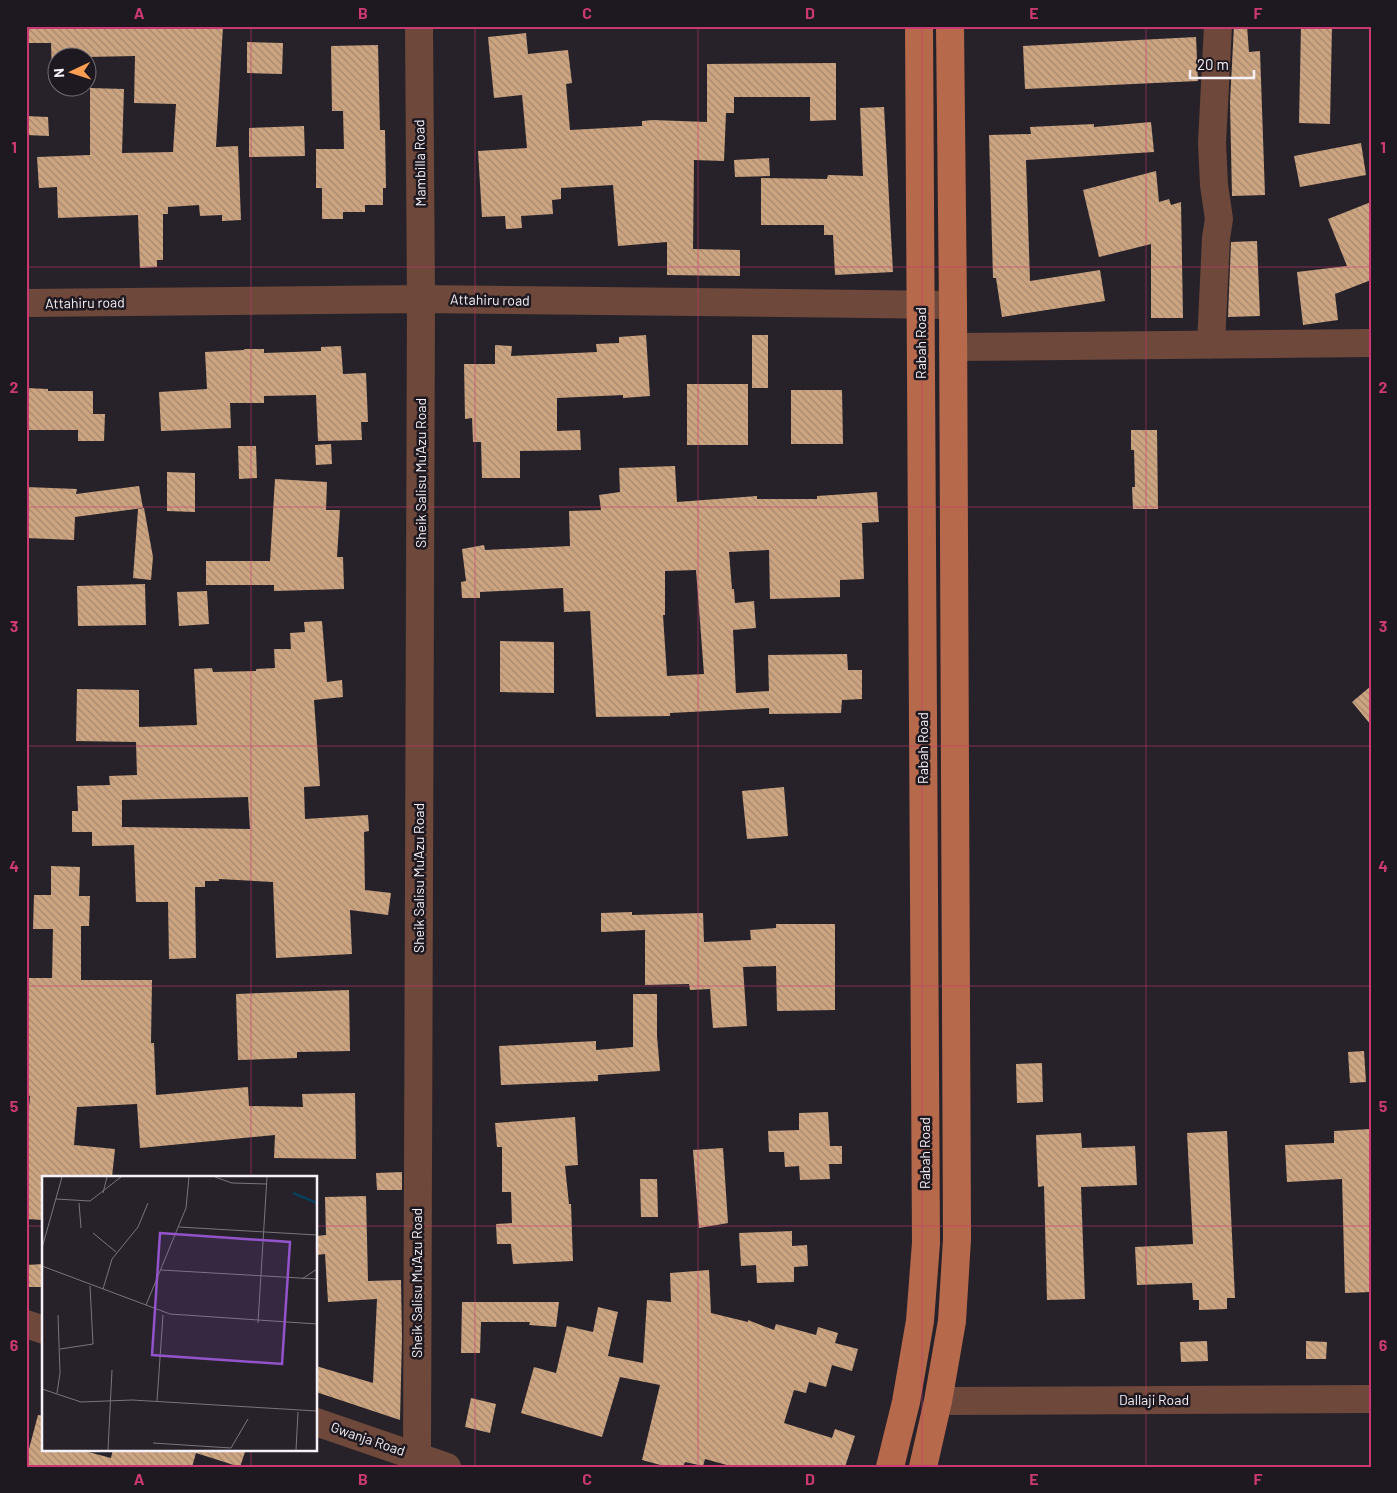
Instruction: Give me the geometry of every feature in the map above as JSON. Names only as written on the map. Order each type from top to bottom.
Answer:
[{"type":"main road","name":"Rabah Road","points":[[890,1467],[906,1402],[920,1321],[926,1242],[919,26]]},
{"type":"main road","points":[[923,1467],[938,1401],[952,1321],[957,1239],[954,347],[950,26]]},
{"type":"street","name":"Mambilla Road","points":[[419,26],[421,299]]},
{"type":"street","points":[[1211,345],[1216,238],[1219,219],[1214,184],[1212,143],[1218,26]]},
{"type":"street","name":"Attahiru road","points":[[26,304],[421,299],[953,305]]},
{"type":"street","name":"Sheik Salisu Mu'Azu Road","points":[[417,1456],[421,299]]},
{"type":"street","points":[[954,347],[1371,344]]},
{"type":"street","points":[[26,1324],[42,1329]]},
{"type":"street","name":"Dallaji Road","points":[[938,1401],[1371,1399]]},
{"type":"street","name":"Gwanja Road","points":[[318,1423],[447,1467]]},
{"type":"building","points":[[29,26],[223,26],[216,147],[238,146],[241,220],[222,221],[222,215],[200,216],[199,205],[168,207],[168,214],[163,214],[163,260],[157,260],[157,267],[140,268],[138,215],[58,218],[57,187],[39,188],[37,157],[90,155],[90,98],[98,98],[98,88],[124,89],[122,153],[173,152],[176,104],[134,103],[135,56],[98,57],[98,48],[51,48],[51,43],[29,43]]},
{"type":"building","points":[[1234,26],[1247,26],[1249,52],[1260,51],[1265,195],[1232,196],[1230,102]]},
{"type":"building","points":[[1301,26],[1332,26],[1330,124],[1299,123]]},
{"type":"building","points":[[526,33],[528,54],[568,50],[572,83],[566,84],[570,130],[642,126],[642,121],[653,120],[707,122],[707,64],[836,63],[836,120],[810,121],[810,97],[734,97],[734,113],[726,113],[724,161],[694,160],[693,249],[740,250],[740,276],[667,275],[667,242],[618,246],[613,185],[561,188],[561,199],[552,200],[553,214],[521,216],[522,228],[506,229],[505,216],[482,217],[478,151],[527,148],[522,95],[494,98],[488,37]]},
{"type":"building","points":[[1196,37],[1198,81],[1025,89],[1023,46]]},
{"type":"building","points":[[247,42],[283,43],[282,74],[247,73]]},
{"type":"building","points":[[378,45],[380,130],[385,130],[386,188],[383,188],[383,205],[365,205],[365,212],[343,212],[343,219],[322,219],[322,188],[316,188],[316,149],[344,149],[343,111],[332,111],[331,46]]},
{"type":"building","points":[[884,107],[893,272],[835,275],[833,235],[824,235],[824,225],[761,225],[761,178],[827,179],[828,175],[863,176],[860,108]]},
{"type":"building","points":[[26,116],[48,117],[49,136],[26,135]]},
{"type":"building","points":[[1151,122],[1154,152],[1026,160],[1030,281],[1100,270],[1105,301],[1002,317],[996,278],[993,278],[989,135],[1031,134],[1030,127],[1094,124],[1094,127]]},
{"type":"building","points":[[304,126],[305,156],[249,157],[249,128]]},
{"type":"building","points":[[1361,143],[1366,175],[1300,187],[1294,156]]},
{"type":"building","points":[[769,158],[770,176],[735,177],[734,160]]},
{"type":"building","points":[[1156,171],[1159,202],[1169,199],[1171,205],[1181,202],[1183,318],[1151,318],[1151,244],[1099,257],[1083,190]]},
{"type":"building","points":[[1371,202],[1371,280],[1335,294],[1338,320],[1303,325],[1297,272],[1347,266],[1328,219]]},
{"type":"building","points":[[1257,241],[1260,316],[1228,317],[1231,242]]},
{"type":"building","points":[[646,335],[650,396],[623,398],[623,395],[557,398],[557,431],[580,430],[581,450],[520,451],[520,478],[482,478],[481,442],[473,442],[472,418],[465,419],[464,364],[495,364],[495,345],[512,346],[511,356],[597,352],[596,344],[619,343],[619,337]]},
{"type":"building","points":[[752,335],[768,335],[768,388],[752,388]]},
{"type":"building","points":[[341,346],[343,374],[366,373],[368,422],[361,422],[362,440],[318,441],[316,395],[264,396],[264,403],[230,403],[231,428],[161,431],[159,392],[207,389],[205,352],[244,349],[264,349],[264,353],[321,351],[321,347]]},
{"type":"building","points":[[687,384],[748,384],[748,445],[687,445]]},
{"type":"building","points":[[26,388],[48,389],[48,391],[93,391],[93,414],[105,414],[104,441],[78,441],[78,430],[26,430]]},
{"type":"building","points":[[791,390],[842,390],[843,444],[791,444]]},
{"type":"building","points":[[1131,430],[1157,430],[1158,509],[1133,509],[1132,487],[1135,487],[1134,450],[1131,450]]},
{"type":"building","points":[[331,444],[332,464],[316,465],[315,445]]},
{"type":"building","points":[[238,446],[256,446],[257,478],[239,479]]},
{"type":"building","points":[[675,466],[677,502],[757,496],[757,499],[817,499],[817,496],[877,492],[879,522],[862,523],[864,579],[840,580],[840,597],[770,599],[769,550],[729,552],[735,603],[754,601],[756,628],[733,630],[736,693],[769,691],[768,655],[847,654],[848,670],[862,670],[862,699],[842,700],[841,713],[769,714],[769,708],[670,713],[670,716],[596,717],[590,611],[564,612],[563,588],[480,592],[480,598],[462,598],[461,582],[466,581],[462,549],[484,545],[485,550],[570,546],[569,511],[601,510],[599,495],[620,492],[619,468]],"holes":[[[696,570],[704,674],[667,676],[663,615],[665,615],[665,571]]]},
{"type":"building","points":[[167,472],[195,473],[195,512],[167,511]]},
{"type":"building","points":[[275,479],[327,482],[326,510],[340,510],[337,557],[343,557],[344,589],[274,591],[274,585],[206,585],[206,561],[270,561]]},
{"type":"building","points":[[139,486],[143,508],[75,517],[74,540],[26,538],[26,487],[77,489],[76,494]]},
{"type":"building","points":[[144,508],[153,557],[151,580],[133,578],[138,509]]},
{"type":"building","points":[[145,584],[146,625],[78,626],[77,586]]},
{"type":"building","points":[[207,591],[209,624],[179,626],[177,592]]},
{"type":"building","points":[[322,621],[327,682],[342,680],[343,697],[314,700],[320,786],[304,787],[305,819],[368,815],[369,831],[364,832],[365,890],[391,893],[388,915],[350,910],[352,954],[276,958],[273,882],[219,879],[219,881],[205,881],[205,887],[195,887],[196,958],[169,959],[168,902],[136,902],[134,845],[92,846],[92,832],[72,832],[72,811],[78,811],[77,786],[110,785],[109,776],[137,775],[136,742],[76,741],[77,689],[139,690],[139,727],[197,725],[194,669],[212,668],[213,672],[256,671],[256,669],[275,668],[274,649],[291,649],[290,633],[305,632],[304,622]],"holes":[[[248,797],[250,829],[122,827],[122,800]]]},
{"type":"building","points":[[500,641],[554,642],[554,693],[500,692]]},
{"type":"building","points":[[1371,686],[1371,725],[1352,702]]},
{"type":"building","points":[[784,787],[788,836],[747,839],[742,791]]},
{"type":"building","points":[[51,866],[80,867],[79,896],[90,896],[89,926],[81,926],[81,980],[152,980],[151,1043],[154,1043],[156,1095],[248,1087],[249,1106],[303,1107],[302,1094],[355,1093],[356,1159],[274,1158],[275,1135],[140,1148],[137,1104],[77,1107],[74,1145],[115,1149],[112,1176],[42,1176],[42,1220],[26,1219],[26,1141],[30,1096],[28,1096],[26,978],[52,978],[53,929],[33,929],[34,895],[51,895]]},
{"type":"building","points":[[632,912],[632,915],[703,913],[704,942],[751,940],[750,930],[776,928],[776,924],[835,924],[835,1010],[777,1011],[776,966],[743,967],[747,1026],[713,1028],[710,989],[690,990],[689,984],[645,985],[645,930],[601,932],[601,913]]},
{"type":"building","points":[[349,990],[350,1051],[297,1052],[297,1058],[238,1060],[236,994]]},
{"type":"building","points":[[633,994],[657,994],[657,1036],[660,1071],[598,1075],[598,1081],[501,1085],[499,1046],[596,1041],[596,1050],[633,1047]]},
{"type":"building","points":[[1364,1051],[1366,1082],[1350,1083],[1348,1052]]},
{"type":"building","points":[[1042,1063],[1043,1102],[1017,1103],[1016,1064]]},
{"type":"building","points":[[828,1112],[830,1146],[842,1146],[842,1164],[829,1164],[830,1179],[800,1180],[799,1166],[785,1167],[784,1152],[769,1152],[768,1131],[799,1130],[799,1113]]},
{"type":"building","points":[[575,1117],[578,1165],[565,1166],[569,1204],[571,1204],[573,1261],[513,1264],[511,1244],[497,1244],[496,1224],[512,1223],[511,1192],[502,1192],[502,1147],[497,1147],[495,1123]]},
{"type":"building","points":[[1371,1129],[1371,1292],[1345,1293],[1342,1179],[1287,1182],[1285,1145],[1334,1143],[1334,1131]]},
{"type":"building","points":[[1227,1131],[1235,1298],[1227,1298],[1227,1309],[1199,1310],[1199,1300],[1193,1300],[1192,1283],[1137,1285],[1135,1247],[1193,1244],[1187,1133]]},
{"type":"building","points":[[1081,1133],[1082,1148],[1135,1146],[1137,1185],[1081,1187],[1085,1299],[1047,1300],[1044,1186],[1038,1187],[1036,1135]]},
{"type":"building","points":[[723,1148],[728,1223],[699,1228],[693,1150]]},
{"type":"building","points":[[402,1172],[402,1190],[377,1190],[376,1173]]},
{"type":"building","points":[[640,1179],[657,1179],[658,1217],[641,1217]]},
{"type":"building","points":[[366,1196],[368,1281],[401,1280],[400,1420],[318,1393],[318,1367],[373,1383],[377,1299],[328,1302],[325,1254],[318,1255],[318,1236],[326,1235],[325,1197]]},
{"type":"building","points":[[792,1231],[792,1246],[807,1245],[808,1266],[794,1267],[794,1282],[757,1283],[756,1265],[741,1266],[739,1233]]},
{"type":"building","points":[[42,1264],[42,1287],[26,1287],[26,1265]]},
{"type":"building","points":[[709,1270],[711,1313],[748,1322],[748,1320],[774,1330],[776,1324],[816,1335],[818,1327],[838,1333],[835,1343],[858,1349],[852,1371],[832,1365],[826,1387],[809,1382],[806,1393],[794,1390],[784,1423],[832,1438],[835,1429],[855,1436],[845,1467],[734,1467],[705,1459],[703,1466],[685,1462],[683,1467],[668,1467],[642,1460],[660,1385],[620,1377],[602,1437],[521,1413],[534,1367],[556,1373],[567,1326],[593,1332],[598,1307],[618,1312],[608,1356],[643,1363],[647,1300],[671,1302],[670,1273]]},
{"type":"building","points":[[462,1302],[559,1302],[556,1327],[529,1325],[530,1322],[481,1322],[480,1353],[461,1353]]},
{"type":"building","points":[[1207,1341],[1208,1361],[1181,1362],[1180,1342]]},
{"type":"building","points":[[1306,1341],[1327,1342],[1326,1359],[1306,1359]]},
{"type":"building","points":[[471,1398],[496,1404],[490,1433],[465,1427]]},
{"type":"building","points":[[38,1415],[42,1416],[42,1450],[81,1450],[111,1458],[113,1450],[246,1450],[240,1467],[196,1453],[192,1467],[26,1467],[26,1460]]}]
